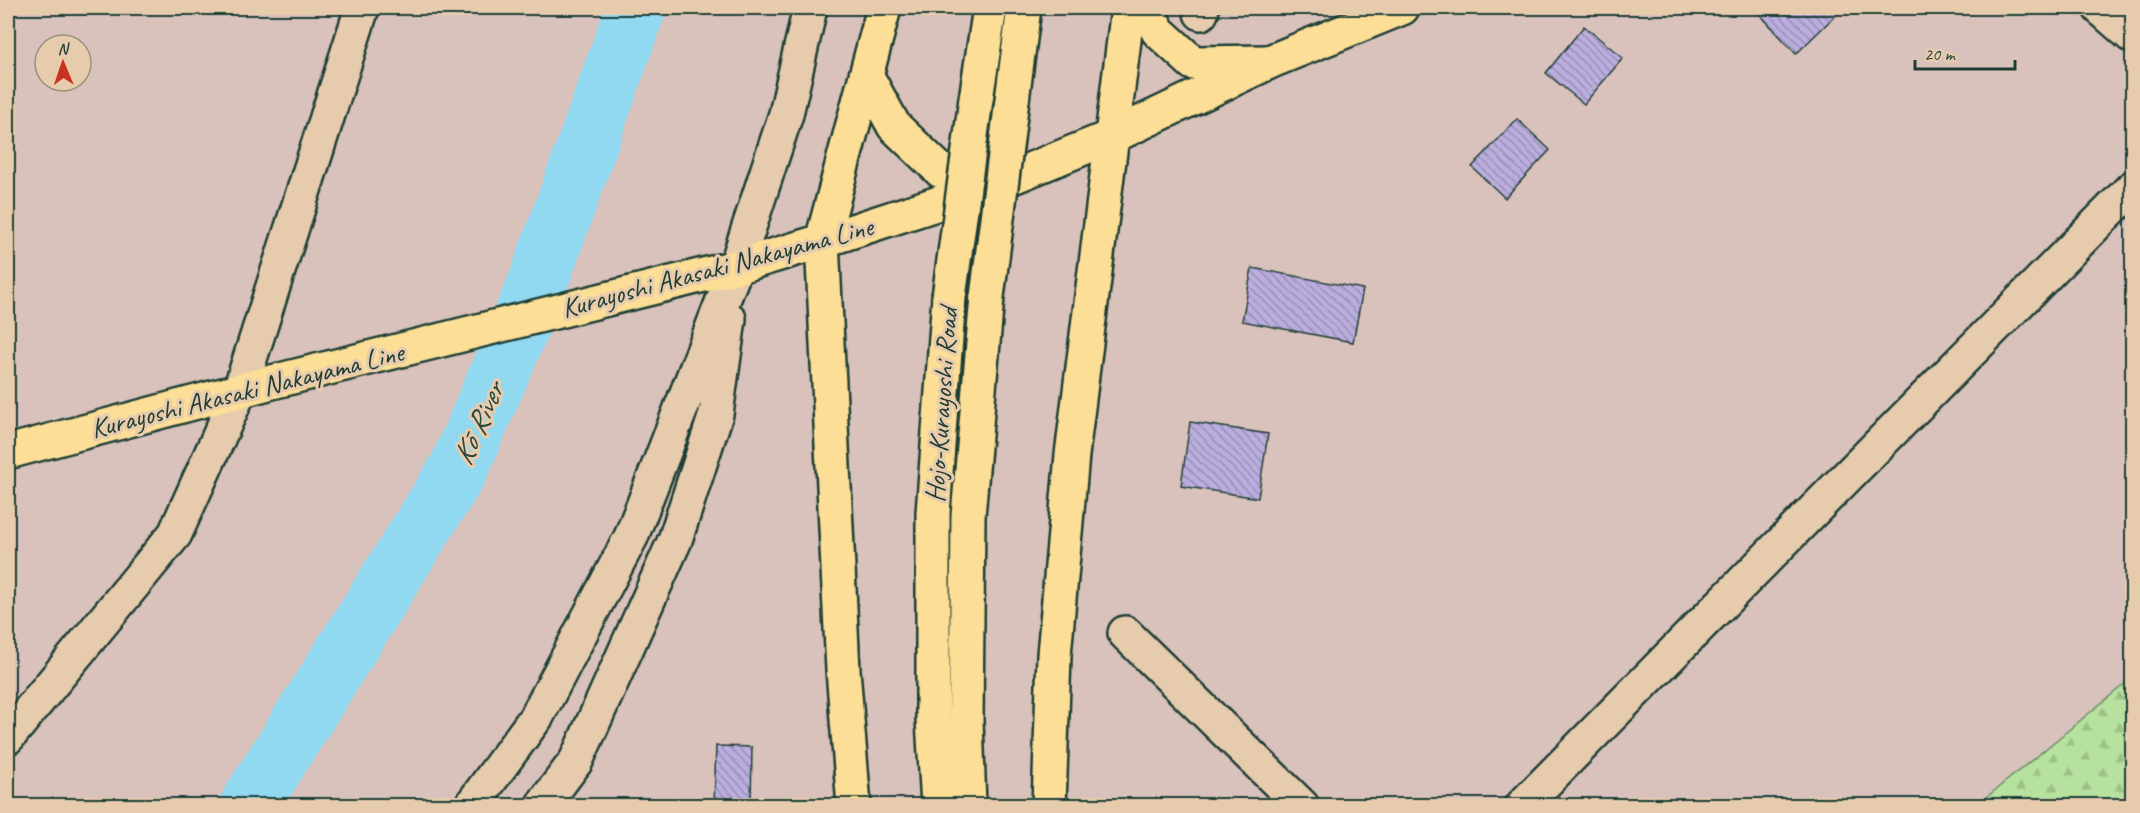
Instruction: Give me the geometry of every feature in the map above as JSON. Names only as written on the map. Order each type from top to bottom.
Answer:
[{"type":"main road","points":[[854,806],[843,670],[822,241],[884,8]]},
{"type":"main road","name":"Hojo-Kurayoshi Road","points":[[938,806],[933,719],[933,513],[949,297],[990,8]]},
{"type":"main road","name":"Hojo-Kurayoshi Road","points":[[969,806],[966,720],[968,516],[987,297],[1024,8]]},
{"type":"main road","points":[[1049,806],[1053,655],[1071,455],[1128,8]]},
{"type":"main road","points":[[1146,8],[1158,31],[1193,63],[1269,62]]},
{"type":"main road","name":"Kurayoshi Akasaki Nakayama Line","points":[[8,452],[240,390],[736,267],[822,241],[988,187],[1113,136],[1269,62],[1402,8]]},
{"type":"main road","points":[[866,75],[894,126],[941,171],[988,187]]},
{"type":"street","points":[[8,736],[175,534],[240,390],[362,8]]},
{"type":"street","points":[[471,806],[537,716],[631,537],[736,267],[786,114],[810,8]]},
{"type":"street","points":[[2100,8],[2133,36]]},
{"type":"street","points":[[1522,806],[2133,188]]},
{"type":"street","points":[[542,806],[576,761],[675,540],[716,414],[736,267]]},
{"type":"street","points":[[1125,633],[1302,806]]},
{"type":"green space","points":[[2132,678],[2132,805],[1977,805]]},
{"type":"building","points":[[1756,8],[1843,8],[1796,54]]},
{"type":"building","points":[[1584,26],[1623,58],[1584,104],[1546,73]]},
{"type":"building","points":[[1517,119],[1550,150],[1505,198],[1472,167]]},
{"type":"building","points":[[1252,268],[1363,289],[1353,342],[1242,321]]},
{"type":"building","points":[[1190,422],[1268,434],[1258,498],[1181,486]]},
{"type":"building","points":[[716,746],[752,747],[751,806],[714,806]]},
{"type":"waterway","name":"Kō River","points":[[249,806],[458,470],[538,283],[636,8]]}]
